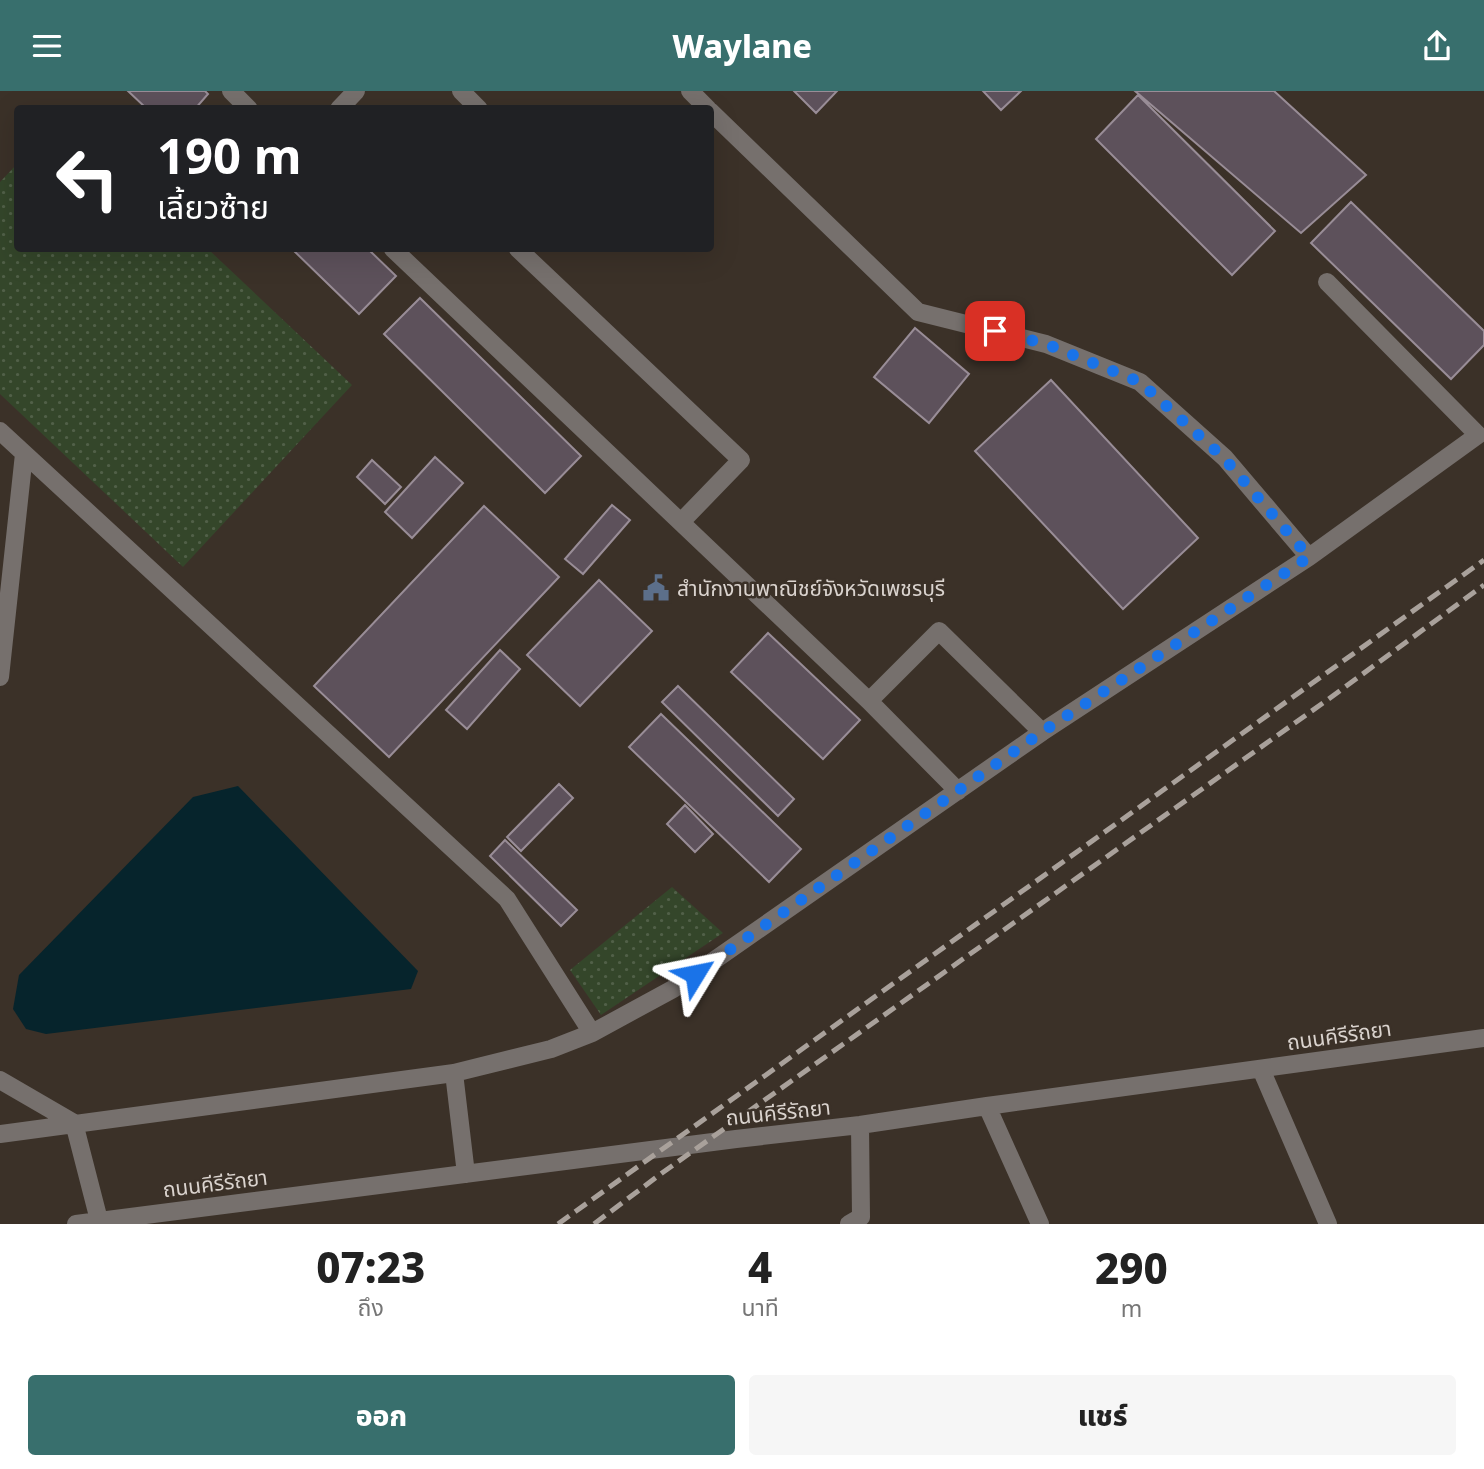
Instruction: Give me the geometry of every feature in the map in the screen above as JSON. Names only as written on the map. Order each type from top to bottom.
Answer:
[{"type":"street","points":[[231,91],[245,105]]},
{"type":"street","points":[[343,105],[356,91]]},
{"type":"street","points":[[461,91],[475,105]]},
{"type":"street","points":[[690,91],[704,105]]},
{"type":"street","points":[[714,115],[918,312],[1046,344],[1140,382],[1224,458],[1309,557]]},
{"type":"street","points":[[396,252],[869,701],[958,791]]},
{"type":"street","points":[[521,252],[741,460],[681,522]]},
{"type":"street","points":[[0,1134],[454,1073],[551,1049],[592,1033],[674,989],[1042,732],[1309,557],[1478,435],[1327,282]]},
{"type":"street","points":[[0,431],[507,899],[592,1033]]},
{"type":"street","points":[[0,677],[24,454]]},
{"type":"street","points":[[869,701],[940,632],[1042,732]]},
{"type":"street","name":"ถนนคีรีรัถยา","points":[[76,1224],[860,1125],[1484,1038]]},
{"type":"street","points":[[1261,1069],[1328,1224]]},
{"type":"street","points":[[454,1073],[466,1174]]},
{"type":"street","points":[[0,1080],[74,1123],[99,1222]]},
{"type":"street","points":[[988,1106],[1040,1224]]},
{"type":"street","points":[[849,1224],[861,1217],[860,1125]]},
{"type":"green space","points":[[14,167],[14,252],[211,252],[352,385],[183,567],[0,394],[0,182]]},
{"type":"green space","points":[[672,887],[723,933],[601,1015],[570,970]]},
{"type":"water","points":[[238,786],[418,971],[411,989],[46,1034],[26,1029],[13,1009],[19,975],[193,797]]},
{"type":"building","points":[[128,91],[205,91],[208,94],[198,105],[143,105]]},
{"type":"building","points":[[794,91],[837,91],[816,113]]},
{"type":"building","points":[[983,91],[1021,91],[1001,110]]},
{"type":"building","points":[[1135,91],[1274,91],[1366,175],[1301,233]]},
{"type":"building","points":[[1138,95],[1275,231],[1232,275],[1096,139]]},
{"type":"building","points":[[1351,202],[1484,331],[1484,345],[1451,379],[1311,243]]},
{"type":"building","points":[[295,252],[371,252],[396,276],[359,314]]},
{"type":"building","points":[[420,298],[581,456],[545,493],[384,334]]},
{"type":"building","points":[[915,328],[969,374],[929,423],[874,377]]},
{"type":"building","points":[[1051,380],[1198,538],[1123,609],[975,451]]},
{"type":"building","points":[[435,457],[463,483],[412,538],[385,512]]},
{"type":"building","points":[[372,460],[401,487],[385,504],[357,477]]},
{"type":"building","points":[[612,505],[630,520],[583,574],[565,559]]},
{"type":"building","points":[[484,506],[559,577],[389,757],[314,686]]},
{"type":"building","points":[[599,580],[652,631],[580,706],[527,655]]},
{"type":"building","points":[[768,633],[860,720],[823,759],[731,672]]},
{"type":"building","points":[[500,650],[520,669],[467,729],[446,710]]},
{"type":"building","points":[[678,686],[794,799],[778,816],[662,702]]},
{"type":"building","points":[[661,714],[801,849],[769,882],[629,747]]},
{"type":"building","points":[[559,784],[573,798],[521,851],[507,837]]},
{"type":"building","points":[[685,805],[713,834],[695,852],[667,824]]},
{"type":"building","points":[[505,840],[577,910],[561,926],[490,856]]},
{"type":"railway","points":[[558,1224],[1484,560]]},
{"type":"railway","points":[[594,1224],[1484,585]]},
{"type":"place","name":"สำนักงานพาณิชย์จังหวัดเพชรบุรี","points":[[656,588]]},
{"type":"route","points":[[695,974],[1042,732],[1309,557],[1224,458],[1140,382],[1046,344],[995,331]]}]
